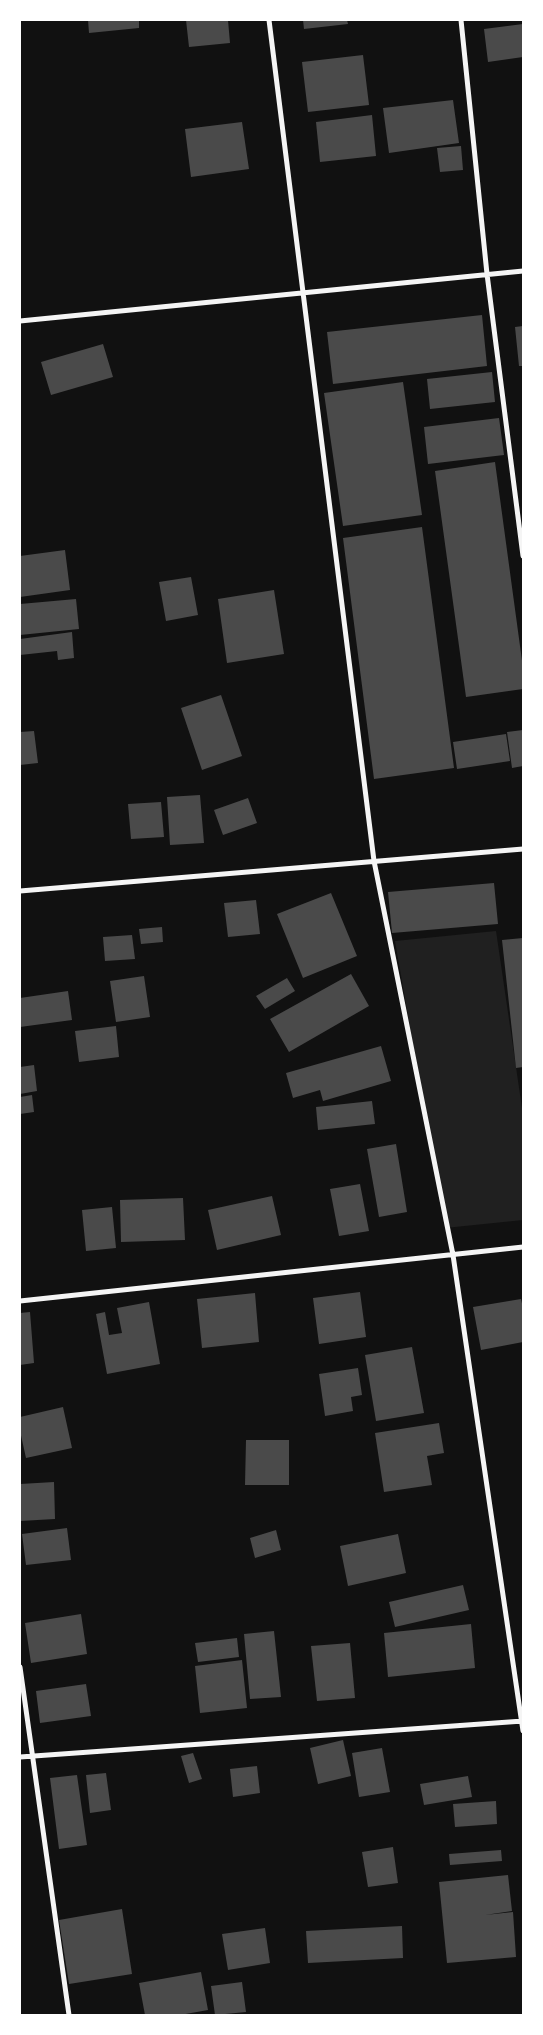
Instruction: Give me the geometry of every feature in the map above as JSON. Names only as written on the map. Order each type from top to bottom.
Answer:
[{"type":"street","points":[[269,20],[374,860],[453,1255],[523,1732]]},
{"type":"street","points":[[461,20],[487,274],[523,556]]},
{"type":"street","points":[[20,321],[523,271]]},
{"type":"street","points":[[20,891],[523,849]]},
{"type":"street","points":[[20,1301],[523,1247]]},
{"type":"street","points":[[20,1667],[69,2015]]},
{"type":"street","points":[[20,1757],[522,1721]]},
{"type":"shaded area","points":[[496,931],[523,1115],[523,1220],[445,1228],[395,941]]},
{"type":"building","points":[[88,20],[139,20],[139,28],[89,33]]},
{"type":"building","points":[[186,20],[228,20],[230,43],[189,47]]},
{"type":"building","points":[[303,20],[347,20],[348,24],[304,29]]},
{"type":"building","points":[[523,24],[523,57],[488,62],[484,29]]},
{"type":"building","points":[[363,55],[369,105],[308,112],[302,62]]},
{"type":"building","points":[[453,100],[459,143],[389,153],[383,108]]},
{"type":"building","points":[[372,115],[376,156],[320,162],[316,122]]},
{"type":"building","points":[[242,122],[249,169],[191,177],[185,129]]},
{"type":"building","points":[[461,146],[463,170],[440,172],[437,148]]},
{"type":"building","points":[[482,315],[487,366],[333,384],[327,332]]},
{"type":"building","points":[[523,326],[523,366],[519,366],[515,327]]},
{"type":"building","points":[[103,344],[113,377],[51,395],[41,362]]},
{"type":"building","points":[[492,372],[495,402],[430,409],[427,379]]},
{"type":"building","points":[[403,382],[422,515],[343,526],[324,393]]},
{"type":"building","points":[[499,418],[504,455],[428,464],[424,427]]},
{"type":"building","points":[[495,462],[523,668],[523,689],[466,697],[435,471]]},
{"type":"building","points":[[422,527],[454,768],[374,779],[343,538]]},
{"type":"building","points":[[65,550],[70,590],[20,597],[20,556]]},
{"type":"building","points":[[191,577],[198,615],[166,621],[159,582]]},
{"type":"building","points":[[274,590],[284,654],[227,663],[218,599]]},
{"type":"building","points":[[76,599],[79,629],[20,635],[20,604]]},
{"type":"building","points":[[72,632],[74,658],[58,660],[57,651],[20,655],[20,639]]},
{"type":"building","points":[[221,695],[242,756],[202,770],[181,708]]},
{"type":"building","points":[[523,730],[523,766],[512,768],[507,732]]},
{"type":"building","points":[[34,731],[38,763],[20,765],[20,732]]},
{"type":"building","points":[[506,734],[510,761],[457,769],[453,742]]},
{"type":"building","points":[[200,795],[204,843],[170,845],[167,797]]},
{"type":"building","points":[[248,798],[257,823],[223,835],[214,810]]},
{"type":"building","points":[[161,802],[164,837],[131,839],[128,804]]},
{"type":"building","points":[[494,883],[498,924],[392,933],[388,892]]},
{"type":"building","points":[[331,893],[357,956],[303,978],[277,914]]},
{"type":"building","points":[[256,900],[260,934],[228,937],[224,903]]},
{"type":"building","points":[[162,927],[163,942],[141,944],[139,929]]},
{"type":"building","points":[[132,935],[135,959],[105,961],[103,937]]},
{"type":"building","points":[[523,938],[523,1067],[516,1068],[502,940]]},
{"type":"building","points":[[351,974],[369,1006],[289,1052],[270,1019]]},
{"type":"building","points":[[144,976],[150,1017],[116,1022],[110,981]]},
{"type":"building","points":[[287,978],[295,991],[265,1009],[256,996]]},
{"type":"building","points":[[68,991],[72,1020],[20,1027],[20,998]]},
{"type":"building","points":[[116,1026],[119,1057],[79,1062],[75,1031]]},
{"type":"building","points":[[381,1046],[391,1081],[323,1101],[320,1090],[293,1098],[286,1073]]},
{"type":"building","points":[[34,1065],[37,1091],[20,1094],[20,1067]]},
{"type":"building","points":[[32,1095],[34,1112],[20,1114],[20,1097]]},
{"type":"building","points":[[372,1101],[375,1124],[318,1130],[316,1107]]},
{"type":"building","points":[[396,1144],[407,1212],[379,1217],[367,1149]]},
{"type":"building","points":[[360,1184],[369,1231],[339,1236],[330,1189]]},
{"type":"building","points":[[272,1196],[281,1235],[217,1250],[208,1210]]},
{"type":"building","points":[[183,1198],[185,1240],[121,1242],[120,1200]]},
{"type":"building","points":[[112,1207],[116,1248],[86,1251],[82,1210]]},
{"type":"building","points":[[360,1292],[366,1337],[319,1344],[313,1298]]},
{"type":"building","points":[[255,1293],[259,1342],[202,1348],[197,1299]]},
{"type":"building","points":[[521,1299],[523,1308],[523,1342],[481,1350],[473,1307]]},
{"type":"building","points":[[149,1302],[160,1364],[107,1374],[96,1314],[105,1312],[109,1335],[122,1333],[117,1308]]},
{"type":"building","points":[[30,1312],[34,1363],[20,1365],[20,1313]]},
{"type":"building","points":[[412,1347],[424,1413],[376,1421],[365,1355]]},
{"type":"building","points":[[358,1368],[362,1395],[351,1397],[353,1411],[325,1416],[319,1374]]},
{"type":"building","points":[[63,1407],[72,1448],[26,1458],[20,1431],[20,1417]]},
{"type":"building","points":[[439,1423],[444,1453],[427,1456],[432,1485],[384,1492],[375,1433]]},
{"type":"building","points":[[246,1440],[289,1440],[289,1485],[245,1485]]},
{"type":"building","points":[[54,1482],[55,1519],[20,1521],[20,1484]]},
{"type":"building","points":[[67,1528],[71,1560],[26,1565],[22,1534]]},
{"type":"building","points":[[276,1530],[281,1550],[255,1558],[250,1538]]},
{"type":"building","points":[[398,1534],[406,1573],[348,1586],[340,1546]]},
{"type":"building","points":[[463,1585],[469,1610],[395,1627],[389,1602]]},
{"type":"building","points":[[81,1614],[87,1654],[31,1663],[25,1623]]},
{"type":"building","points":[[471,1624],[475,1668],[388,1677],[384,1633]]},
{"type":"building","points":[[274,1631],[281,1697],[250,1699],[244,1634]]},
{"type":"building","points":[[237,1638],[239,1657],[198,1662],[195,1643]]},
{"type":"building","points":[[350,1643],[355,1698],[317,1701],[311,1646]]},
{"type":"building","points":[[242,1660],[247,1708],[200,1713],[195,1666]]},
{"type":"building","points":[[86,1684],[91,1716],[40,1723],[36,1691]]},
{"type":"building","points":[[343,1740],[351,1776],[318,1784],[310,1748]]},
{"type":"building","points":[[382,1748],[390,1792],[359,1797],[352,1753]]},
{"type":"building","points":[[193,1753],[202,1779],[189,1783],[181,1756]]},
{"type":"building","points":[[257,1766],[260,1793],[233,1797],[230,1769]]},
{"type":"building","points":[[106,1773],[111,1810],[90,1813],[86,1775]]},
{"type":"building","points":[[77,1775],[87,1845],[59,1849],[50,1778]]},
{"type":"building","points":[[468,1776],[472,1797],[424,1805],[420,1784]]},
{"type":"building","points":[[496,1801],[497,1824],[455,1827],[453,1804]]},
{"type":"building","points":[[393,1847],[398,1883],[368,1887],[362,1852]]},
{"type":"building","points":[[501,1850],[502,1861],[450,1865],[449,1854]]},
{"type":"building","points":[[508,1875],[512,1911],[485,1915],[513,1912],[516,1957],[447,1963],[439,1882]]},
{"type":"building","points":[[122,1909],[132,1974],[69,1984],[59,1920]]},
{"type":"building","points":[[402,1926],[403,1958],[308,1963],[306,1931]]},
{"type":"building","points":[[265,1928],[270,1963],[228,1970],[222,1934]]},
{"type":"building","points":[[201,1972],[208,2010],[180,2015],[145,2015],[139,1983]]},
{"type":"building","points":[[242,1982],[246,2012],[215,2015],[211,1986]]}]
